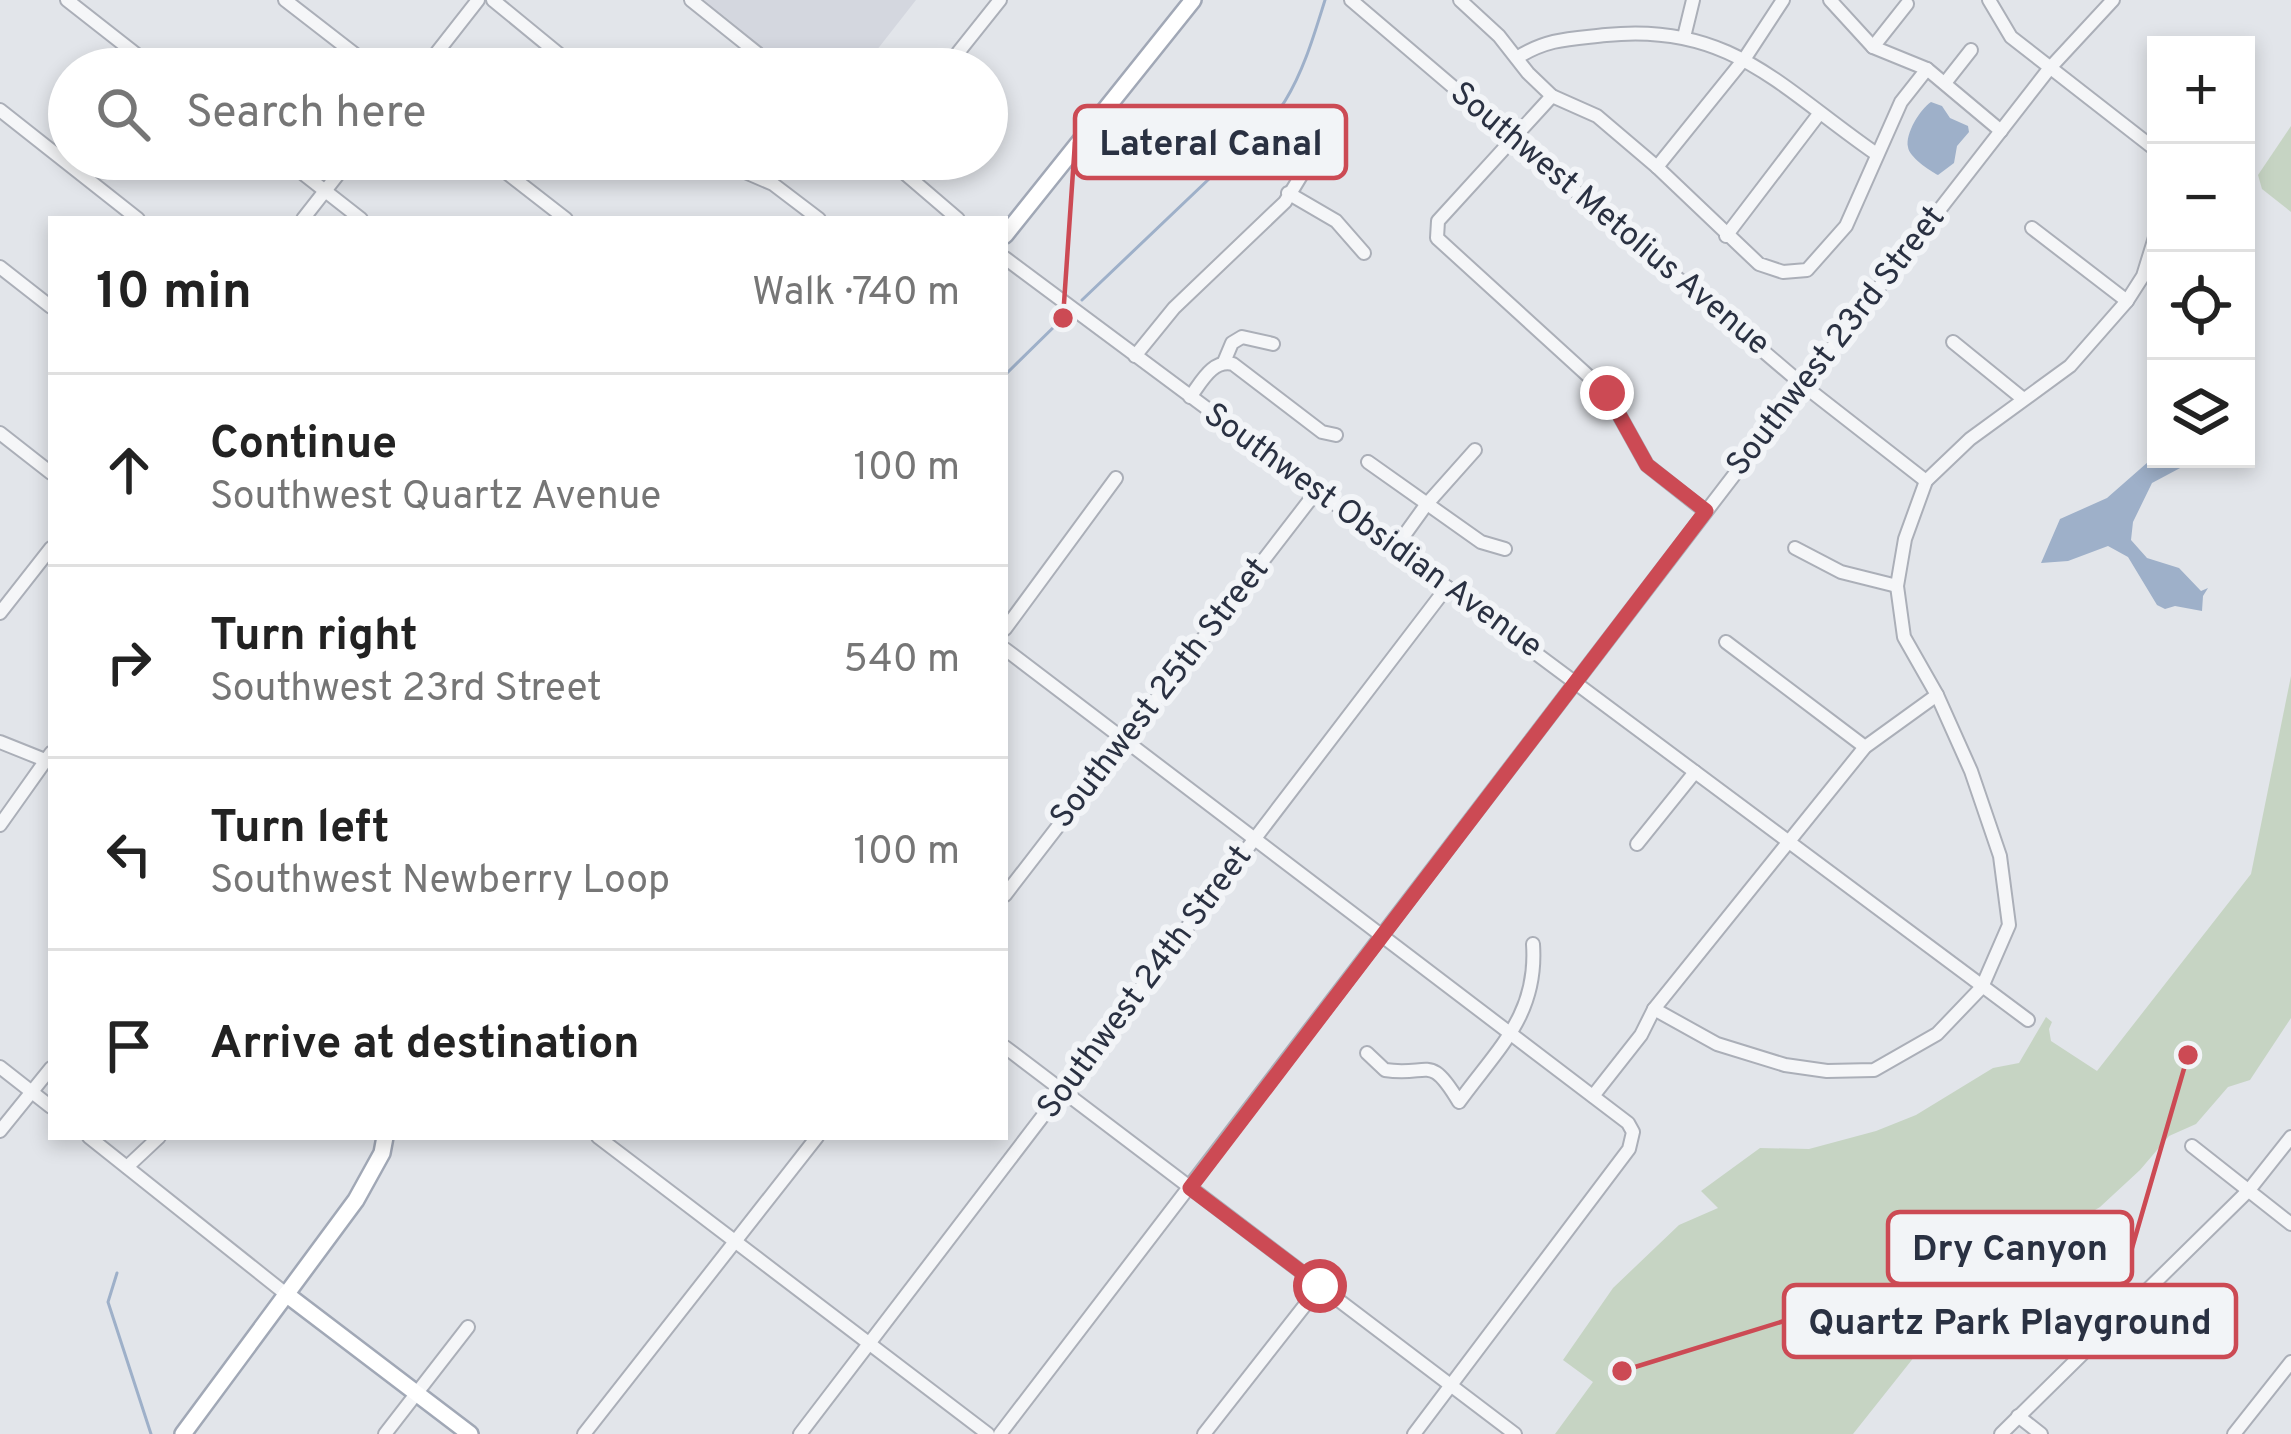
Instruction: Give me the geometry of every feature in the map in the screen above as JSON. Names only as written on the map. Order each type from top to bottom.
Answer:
[{"type":"main road","points":[[1008,231],[1192,0]]},
{"type":"main road","points":[[184,1434],[356,1200],[384,1140]]},
{"type":"main road","points":[[286,1294],[470,1434]]},
{"type":"street","points":[[67,0],[128,48]]},
{"type":"street","points":[[285,0],[347,48]]},
{"type":"street","points":[[440,48],[478,0]]},
{"type":"street","points":[[493,0],[552,48]]},
{"type":"street","points":[[691,0],[751,48]]},
{"type":"street","points":[[962,48],[1000,0]]},
{"type":"street","name":"Southwest Metolius Avenue","points":[[1352,0],[1803,385],[1926,481]]},
{"type":"street","points":[[1460,0],[1552,95],[1597,116],[1759,264],[1783,272],[1807,270],[1846,226],[1900,102],[1927,69]]},
{"type":"street","points":[[1684,37],[1693,0]]},
{"type":"street","points":[[1657,167],[1745,58],[1783,0]]},
{"type":"street","points":[[1830,0],[1873,47],[1927,69],[2001,131]]},
{"type":"street","points":[[1990,0],[2011,37],[2148,144]]},
{"type":"street","name":"Southwest 23rd Street","points":[[1000,1434],[1803,385],[2049,69],[2113,0]]},
{"type":"street","points":[[1873,47],[1907,4]]},
{"type":"street","points":[[1518,57],[1544,41],[1643,31],[1684,37],[1745,58],[1875,153]]},
{"type":"street","points":[[1945,83],[1971,50]]},
{"type":"street","points":[[1552,95],[1438,221],[1437,238],[1607,393],[1647,465],[1706,511]]},
{"type":"street","points":[[0,110],[48,148]]},
{"type":"street","points":[[1726,236],[1819,114]]},
{"type":"street","points":[[1135,356],[1174,308],[1259,230],[1316,152]]},
{"type":"street","points":[[89,180],[134,216]]},
{"type":"street","points":[[309,180],[357,216]]},
{"type":"street","points":[[305,216],[332,180]]},
{"type":"street","points":[[516,180],[562,216]]},
{"type":"street","points":[[764,180],[814,216]]},
{"type":"street","points":[[912,180],[954,216]]},
{"type":"street","points":[[1288,193],[1336,221],[1364,253]]},
{"type":"street","points":[[2032,228],[2127,301]]},
{"type":"street","points":[[1654,1009],[1717,1044],[1785,1065],[1827,1071],[1874,1070],[1937,1034],[1982,987],[2009,925],[2000,856],[1971,771],[1904,637],[1897,586],[1905,539],[1926,481],[2022,398],[2070,366],[2127,301],[2143,276],[2150,252]]},
{"type":"street","name":"Southwest Obsidian Avenue","points":[[1008,260],[2028,1021]]},
{"type":"street","points":[[0,267],[48,305]]},
{"type":"street","points":[[1224,362],[1232,343],[1242,338],[1273,344]]},
{"type":"street","points":[[1953,343],[2022,398]]},
{"type":"street","points":[[1190,397],[1214,366],[1233,364],[1322,432],[1336,435]]},
{"type":"street","points":[[0,433],[48,470]]},
{"type":"street","points":[[1395,548],[1475,450]]},
{"type":"street","points":[[1368,462],[1481,542],[1505,549]]},
{"type":"street","points":[[1008,625],[1116,478]]},
{"type":"street","name":"Southwest 25th Street","points":[[1008,891],[1316,492]]},
{"type":"street","points":[[1795,548],[1841,572],[1897,586]]},
{"type":"street","points":[[0,613],[48,552]]},
{"type":"street","name":"Southwest 24th Street","points":[[800,1434],[1447,587]]},
{"type":"street","points":[[1726,642],[1865,747]]},
{"type":"street","points":[[1008,651],[1628,1123],[1633,1141],[1414,1434]]},
{"type":"street","points":[[1593,1096],[1641,1035],[1654,1009],[1865,747],[1937,695]]},
{"type":"street","points":[[0,742],[48,759]]},
{"type":"street","points":[[0,825],[48,760]]},
{"type":"street","points":[[1637,844],[1695,772]]},
{"type":"street","points":[[1367,1053],[1384,1070],[1433,1069],[1444,1076],[1459,1102],[1528,1004],[1536,978],[1533,944]]},
{"type":"street","points":[[1008,1049],[1515,1434]]},
{"type":"street","points":[[0,1067],[48,1106]]},
{"type":"street","points":[[0,1131],[48,1071]]},
{"type":"street","points":[[2001,1434],[2249,1190],[2291,1137]]},
{"type":"street","points":[[93,1140],[286,1294]]},
{"type":"street","points":[[127,1167],[156,1140]]},
{"type":"street","points":[[608,1140],[735,1243],[988,1434]]},
{"type":"street","points":[[584,1434],[815,1140]]},
{"type":"street","points":[[2192,1146],[2291,1225]]},
{"type":"street","points":[[1204,1434],[1320,1286]]},
{"type":"street","points":[[385,1434],[468,1328]]},
{"type":"street","points":[[2234,1434],[2291,1362]]},
{"type":"street","points":[[2018,1416],[2041,1434]]},
{"type":"shaded area","points":[[704,0],[916,0],[878,48],[764,48]]},
{"type":"green space","points":[[2291,126],[2291,212],[2262,189],[2258,175]]},
{"type":"green space","points":[[2291,676],[2291,1018],[2250,1080],[2228,1087],[2196,1124],[2169,1136],[2100,1207],[2046,1240],[1988,1264],[1853,1434],[1555,1434],[1593,1382],[1563,1360],[1613,1288],[1679,1225],[1718,1208],[1701,1191],[1760,1148],[1809,1149],[1916,1115],[1993,1068],[2019,1063],[2046,1017],[2052,1022],[2051,1041],[2097,1071],[2251,874]]},
{"type":"water","points":[[1931,102],[1968,126],[1969,132],[1957,146],[1954,163],[1938,175],[1908,147],[1914,122]]},
{"type":"water","points":[[2147,463],[2147,468],[2180,468],[2152,483],[2133,522],[2131,540],[2147,558],[2179,568],[2201,591],[2208,588],[2202,611],[2157,605],[2128,557],[2108,546],[2068,561],[2041,563],[2060,519],[2107,498]]},
{"type":"waterway","points":[[1082,300],[1281,106],[1303,65],[1325,0]]},
{"type":"waterway","points":[[1008,372],[1063,318]]},
{"type":"waterway","points":[[117,1273],[108,1302],[151,1434]]},
{"type":"place","name":"Lateral Canal","points":[[1063,318]]},
{"type":"place","name":"Dry Canyon","points":[[2188,1055]]},
{"type":"place","name":"Quartz Park Playground","points":[[1622,1371]]},
{"type":"route","points":[[1320,1286],[1190,1188],[1706,511],[1647,465],[1607,393]]}]
